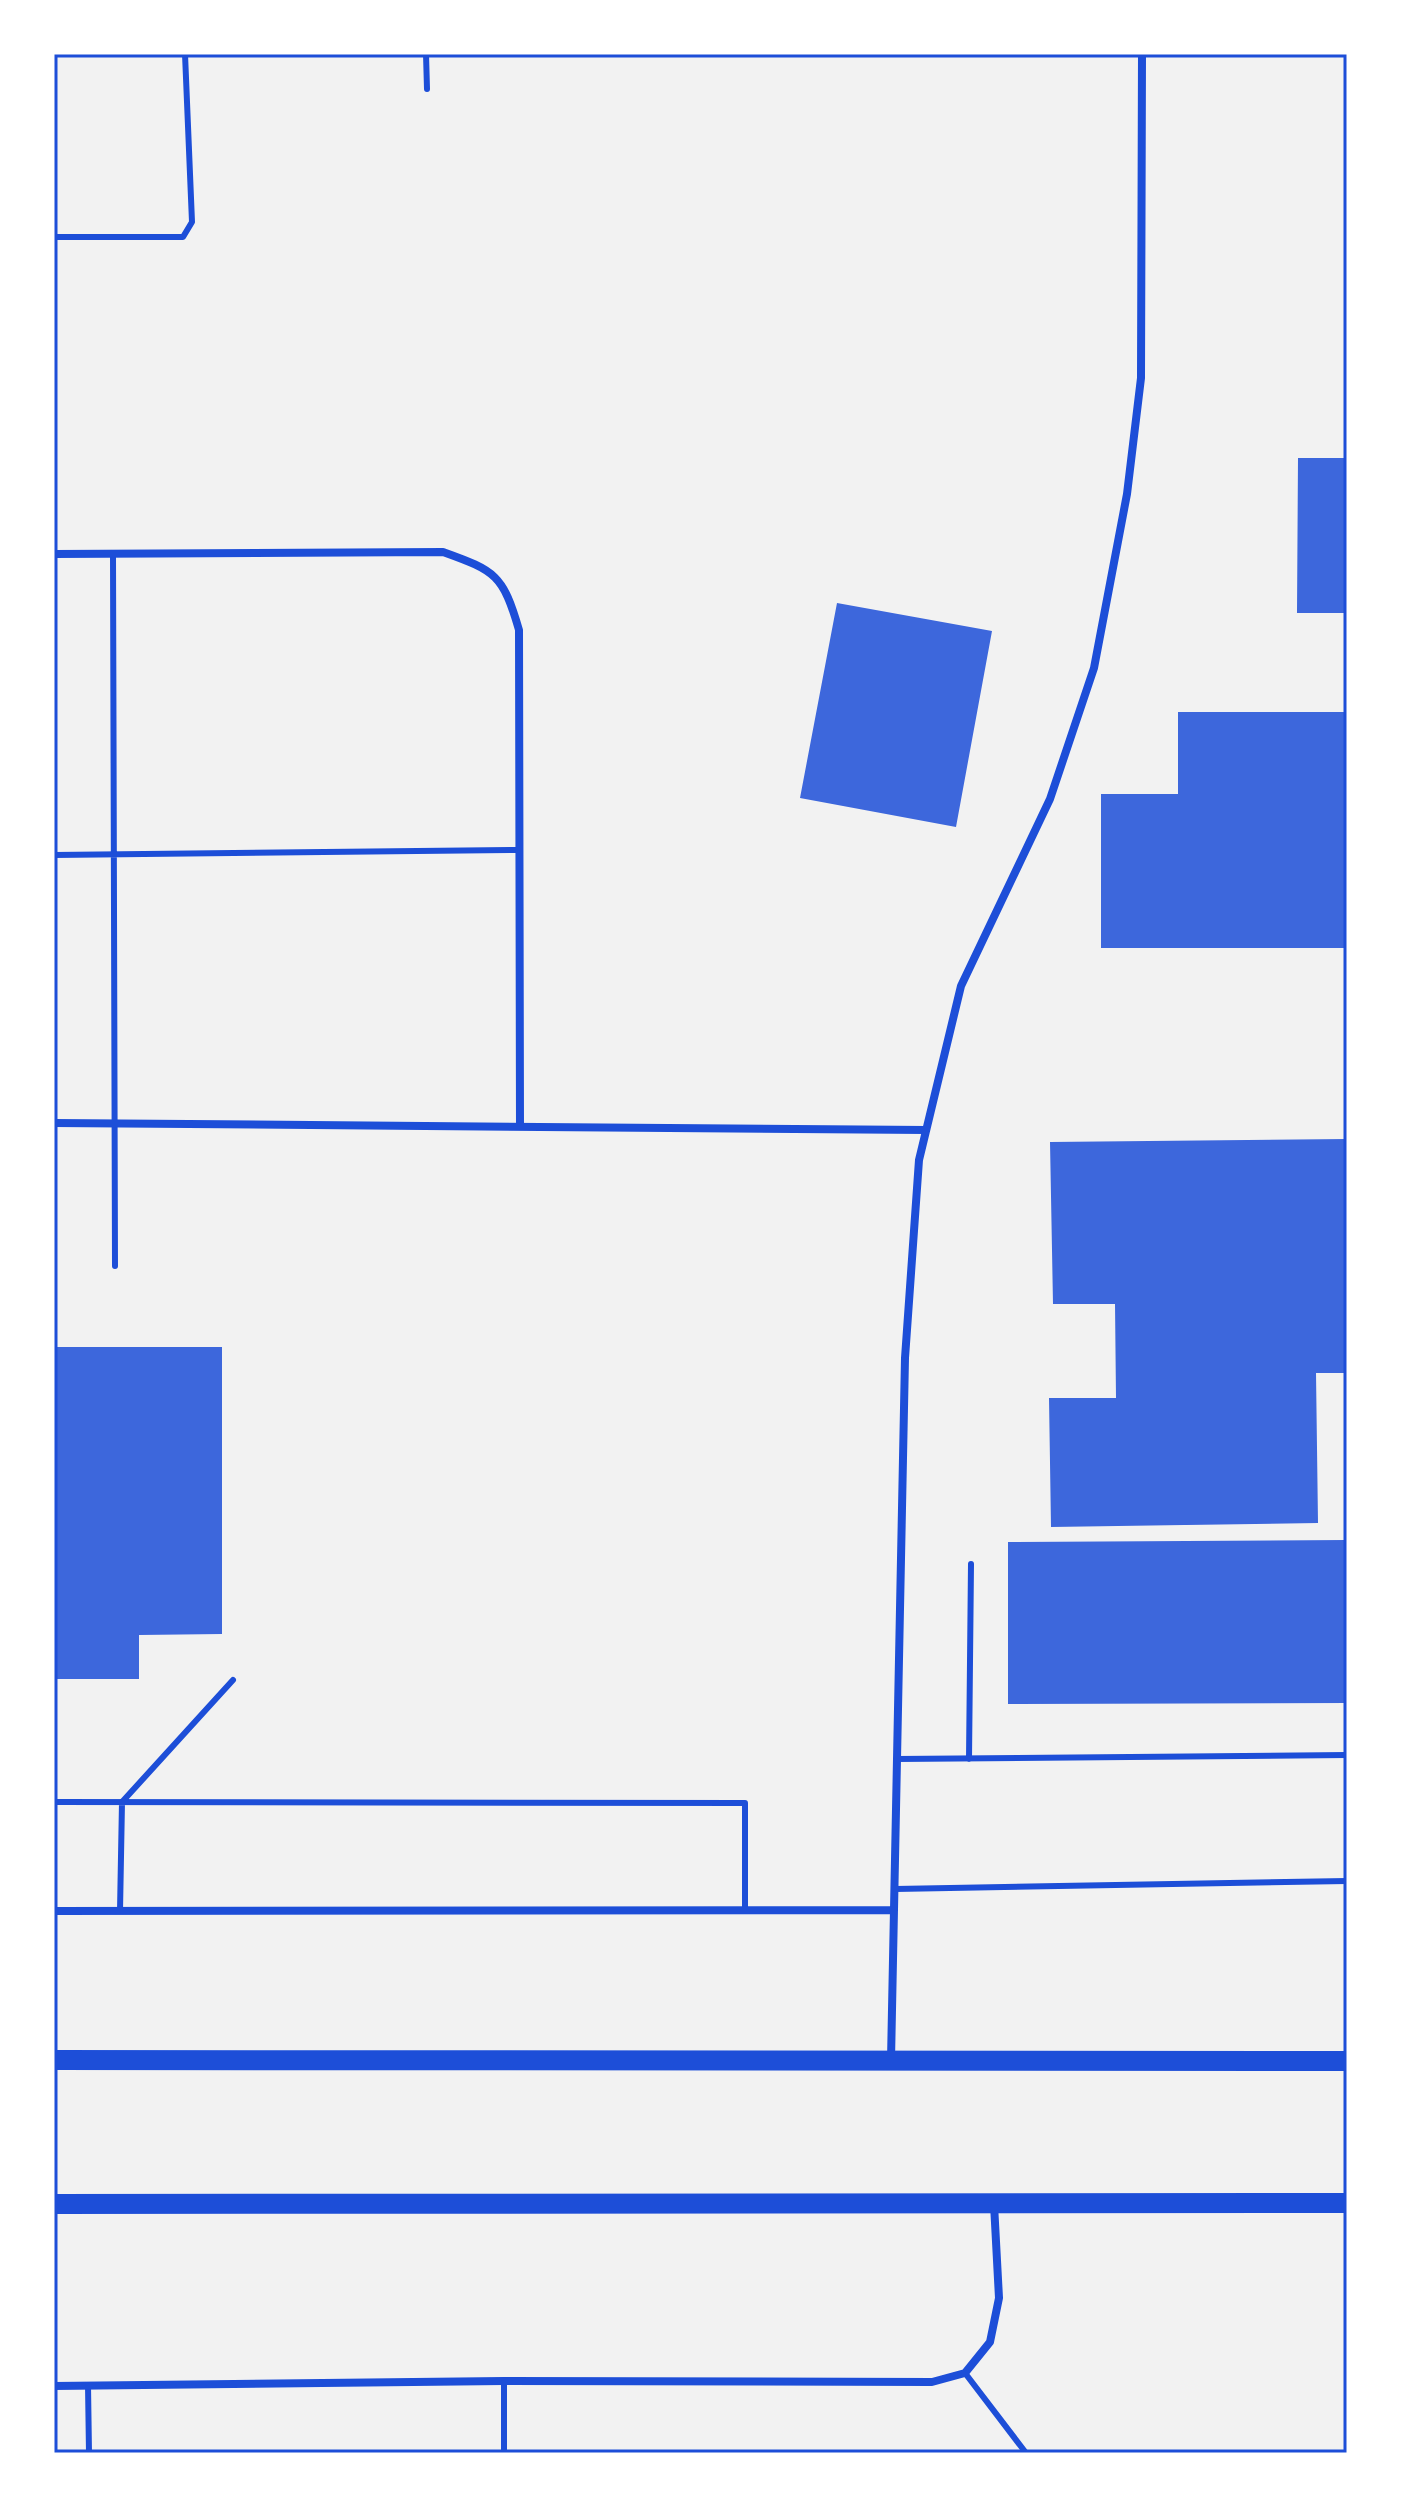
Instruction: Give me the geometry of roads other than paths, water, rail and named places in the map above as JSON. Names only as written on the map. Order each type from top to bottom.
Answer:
[{"type":"main road","points":[[54,2060],[1347,2061]]},
{"type":"main road","points":[[54,2204],[1347,2203]]},
{"type":"street","points":[[891,2061],[905,1358],[919,1160],[961,986],[1050,799],[1094,668],[1127,494],[1141,378],[1142,54]]},
{"type":"street","points":[[54,554],[443,552],[474,563],[499,578],[519,630],[520,1127]]},
{"type":"street","points":[[54,1123],[926,1130]]},
{"type":"street","points":[[54,1911],[894,1910]]},
{"type":"street","points":[[54,2386],[504,2381],[932,2382],[965,2373],[990,2342],[999,2298],[994,2203]]},
{"type":"lane","points":[[54,237],[183,237],[192,222],[185,54]]},
{"type":"lane","points":[[426,54],[427,89]]},
{"type":"lane","points":[[113,554],[115,1266]]},
{"type":"lane","points":[[54,855],[519,850]]},
{"type":"lane","points":[[969,1759],[971,1564]]},
{"type":"lane","points":[[120,1911],[122,1802],[233,1680]]},
{"type":"lane","points":[[897,1759],[1347,1755]]},
{"type":"lane","points":[[54,1802],[745,1803],[745,1910]]},
{"type":"lane","points":[[895,1889],[1347,1881]]},
{"type":"lane","points":[[965,2373],[1026,2453]]},
{"type":"lane","points":[[504,2381],[504,2453]]},
{"type":"lane","points":[[88,2385],[89,2453]]}]
